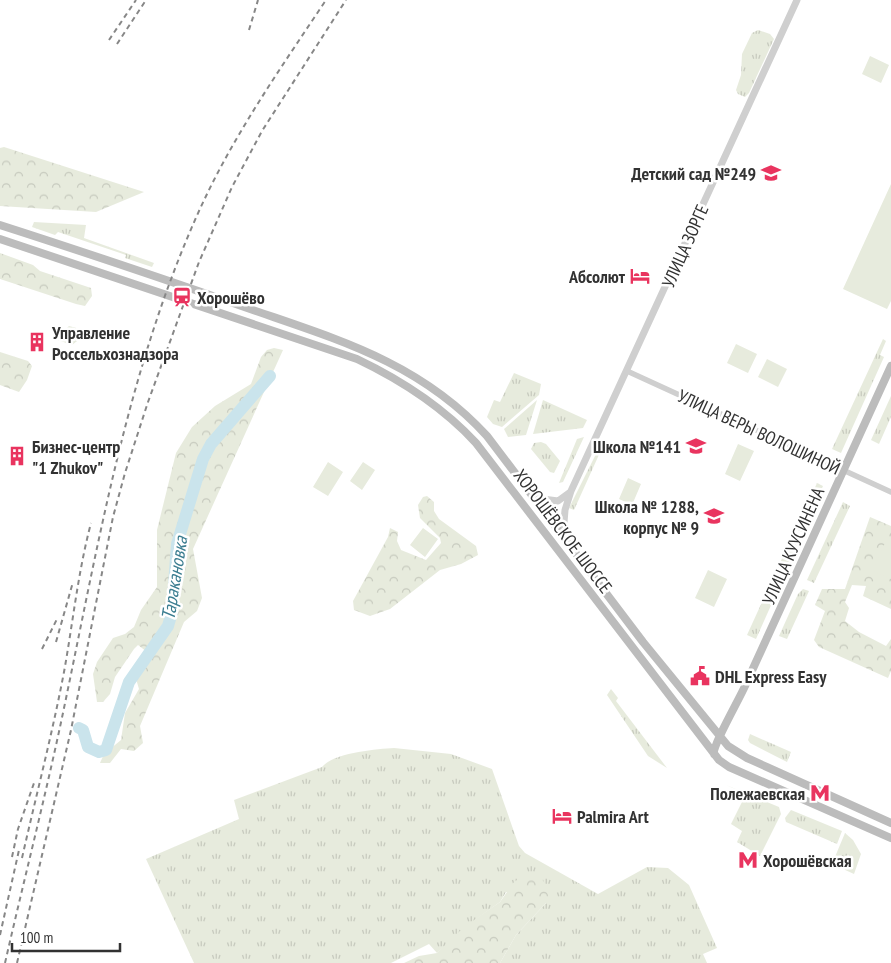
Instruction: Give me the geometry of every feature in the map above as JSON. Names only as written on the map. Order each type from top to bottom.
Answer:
[{"type":"main road","name":"ХОРОШЁВСКОЕ ШОССЕ","points":[[0,224],[362,348],[410,373],[437,391],[478,425],[661,666],[728,746],[747,758],[891,823]]},
{"type":"main road","name":"ХОРОШЁВСКОЕ ШОССЕ","points":[[0,239],[357,358],[406,384],[450,417],[470,437],[500,473],[717,758],[729,767],[891,838]]},
{"type":"main road","name":"УЛИЦА КУУСИНЕНА","points":[[719,736],[737,704],[891,366]]},
{"type":"main road","points":[[695,729],[706,739],[713,739],[719,736]]},
{"type":"main road","points":[[717,758],[713,750],[719,736]]},
{"type":"street","name":"УЛИЦА ЗОРГЕ","points":[[563,535],[565,510],[571,491],[797,0]]},
{"type":"street","name":"УЛИЦА ВЕРЫ ВОЛОШИНОЙ","points":[[627,371],[891,492]]},
{"type":"street","points":[[535,498],[558,501],[571,491]]},
{"type":"green space","points":[[758,30],[770,34],[774,39],[749,93],[745,97],[738,94],[736,90],[741,75],[742,54],[752,33]]},
{"type":"green space","points":[[870,56],[889,65],[881,83],[862,74]]},
{"type":"green space","points":[[4,147],[144,192],[96,212],[0,206],[0,148]]},
{"type":"green space","points":[[891,184],[891,301],[887,309],[843,289]]},
{"type":"green space","points":[[34,222],[86,225],[84,238],[154,263],[152,267],[125,258],[126,255],[58,232],[55,235],[32,227]]},
{"type":"green space","points":[[0,253],[33,265],[40,271],[91,288],[92,296],[85,306],[0,279]]},
{"type":"green space","points":[[69,326],[80,329],[81,338],[72,345],[55,339]]},
{"type":"green space","points":[[883,339],[886,341],[880,355],[884,357],[841,453],[832,449]]},
{"type":"green space","points":[[736,344],[757,354],[748,373],[727,363]]},
{"type":"green space","points":[[274,348],[283,350],[193,549],[202,598],[197,611],[184,622],[140,726],[143,743],[134,751],[121,749],[110,763],[100,763],[104,754],[121,740],[125,713],[139,689],[136,679],[150,660],[151,655],[138,645],[115,677],[110,694],[103,702],[97,702],[93,674],[97,662],[113,638],[125,634],[134,627],[141,610],[157,587],[157,530],[176,453],[192,427],[215,406],[251,384],[261,357],[267,350]]},
{"type":"green space","points":[[0,352],[28,361],[32,366],[27,380],[19,392],[0,385]]},
{"type":"green space","points":[[767,359],[787,369],[778,387],[758,377]]},
{"type":"green space","points":[[514,373],[541,384],[539,395],[502,427],[493,424],[487,417],[494,400],[500,402]]},
{"type":"green space","points":[[891,396],[891,417],[879,444],[871,440]]},
{"type":"green space","points":[[537,400],[526,435],[508,437],[504,429]]},
{"type":"green space","points":[[543,400],[587,420],[583,428],[533,434]]},
{"type":"green space","points":[[584,437],[563,482],[559,483],[577,439]]},
{"type":"green space","points":[[541,442],[546,444],[560,461],[554,473],[550,472],[531,449],[534,443]]},
{"type":"green space","points":[[738,444],[754,451],[740,481],[725,474]]},
{"type":"green space","points":[[599,448],[602,448],[574,510],[569,508]]},
{"type":"green space","points":[[328,462],[343,472],[328,496],[313,487]]},
{"type":"green space","points":[[363,462],[375,470],[362,490],[350,481]]},
{"type":"green space","points":[[628,478],[641,484],[632,505],[619,499]]},
{"type":"green space","points":[[817,483],[823,486],[802,532],[796,529]]},
{"type":"green space","points":[[427,496],[434,502],[434,511],[439,519],[476,546],[478,555],[461,564],[440,570],[390,609],[370,616],[354,610],[353,601],[388,537],[390,528],[398,532],[397,541],[401,550],[426,560],[441,543],[440,538],[420,518],[418,505],[423,497]]},
{"type":"green space","points":[[843,502],[850,506],[814,583],[807,580]]},
{"type":"green space","points":[[870,517],[891,526],[891,609],[863,596],[866,586],[852,585],[845,602],[849,608],[845,621],[859,632],[886,646],[891,639],[891,671],[888,678],[819,647],[814,640],[825,611],[815,605],[822,589],[845,589]]},
{"type":"green space","points":[[423,528],[438,539],[425,557],[410,545]]},
{"type":"green space","points":[[790,541],[796,544],[797,547],[756,639],[747,635]]},
{"type":"green space","points":[[885,543],[891,546],[891,579],[873,571]]},
{"type":"green space","points":[[708,570],[727,579],[714,607],[695,598]]},
{"type":"green space","points":[[803,589],[809,591],[787,639],[779,636],[798,594]]},
{"type":"green space","points":[[611,689],[618,698],[616,701],[667,768],[648,756],[607,695]]},
{"type":"green space","points":[[750,734],[791,752],[787,762],[750,743],[748,740]]},
{"type":"green space","points":[[394,748],[451,754],[492,769],[519,846],[525,853],[598,894],[647,867],[668,868],[689,885],[717,948],[703,954],[707,963],[500,963],[516,935],[546,903],[506,892],[500,902],[475,920],[437,953],[429,944],[391,963],[194,963],[146,859],[239,819],[234,800],[322,767],[335,758],[366,751]]},
{"type":"green space","points":[[726,785],[779,807],[781,814],[760,856],[737,842],[742,831],[731,824],[746,794]]},
{"type":"green space","points":[[791,810],[842,831],[837,844],[786,822],[785,818]]},
{"type":"green space","points":[[845,833],[853,840],[861,854],[854,874],[832,864]]},
{"type":"green space","points":[[529,872],[538,876],[545,883],[548,898],[546,903],[516,935],[500,963],[404,963],[419,956],[437,953],[464,927],[500,902],[514,882]]},
{"type":"waterway","name":"Таракановка","points":[[79,728],[83,730],[88,747],[99,752],[106,750],[129,682],[168,626],[172,612],[177,544],[203,459],[211,444],[270,376]]},
{"type":"railway","points":[[109,40],[136,0]]},
{"type":"railway","points":[[117,44],[146,0]]},
{"type":"railway","points":[[249,30],[258,0]]},
{"type":"railway","points":[[5,963],[53,757],[116,465],[132,400],[151,336],[173,273],[212,183],[258,103],[326,0]]},
{"type":"railway","points":[[17,963],[71,730],[113,517],[148,402],[199,262],[232,187],[262,131],[346,0]]},
{"type":"railway","points":[[22,858],[59,696],[79,578],[91,523]]},
{"type":"railway","points":[[56,642],[73,582]]},
{"type":"railway","points":[[42,649],[57,619]]},
{"type":"railway","points":[[12,857],[18,829],[34,783]]},
{"type":"railway","points":[[0,935],[19,850]]},
{"type":"place","name":"Детский сад №249","points":[[771,173]]},
{"type":"place","name":"Абсолют","points":[[640,276]]},
{"type":"place","name":"Хорошёво","points":[[182,297]]},
{"type":"place","name":"Управление Россельхознадзора","points":[[37,342]]},
{"type":"place","name":"Школа №141","points":[[696,446]]},
{"type":"place","name":"Бизнес-центр \"1 Zhukov\"","points":[[17,456]]},
{"type":"place","name":"Школа № 1288, корпус № 9","points":[[714,516]]},
{"type":"place","name":"DHL Express Easy","points":[[700,676]]},
{"type":"place","name":"Полежаевская","points":[[820,793]]},
{"type":"place","name":"Palmira Art","points":[[562,816]]},
{"type":"place","name":"Хорошёвская","points":[[748,860]]}]
